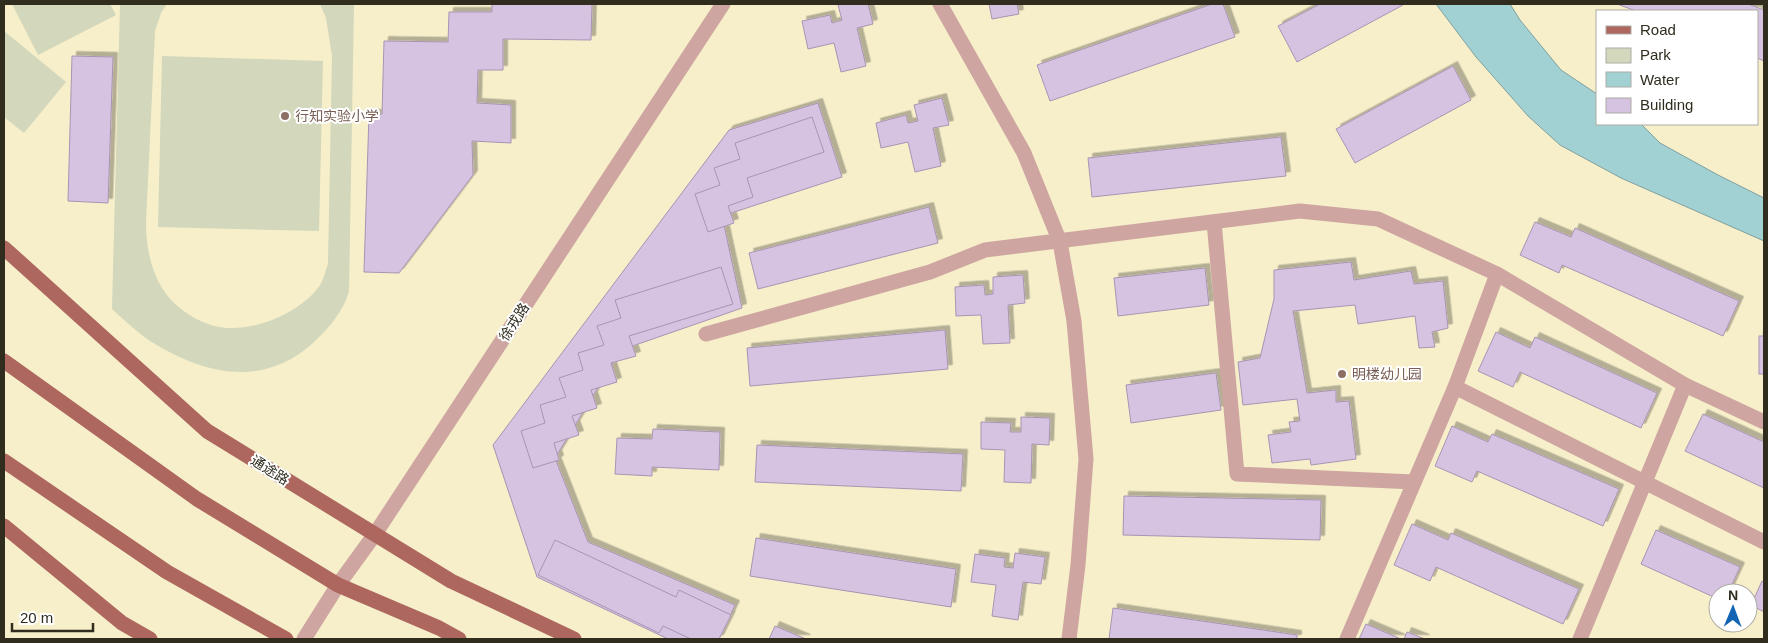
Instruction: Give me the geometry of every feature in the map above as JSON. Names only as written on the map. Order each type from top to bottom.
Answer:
[{"type":"main road","name":"通途路","points":[[4,248],[207,431],[451,581],[574,639]]},
{"type":"main road","points":[[4,361],[197,499],[338,585],[439,628],[459,639]]},
{"type":"main road","points":[[4,461],[167,572],[286,639]]},
{"type":"main road","points":[[4,526],[122,623],[150,639]]},
{"type":"street","name":"徐戎路","points":[[304,639],[724,4]]},
{"type":"street","points":[[940,4],[1024,153],[1060,242],[1074,321],[1086,459],[1078,565],[1069,639]]},
{"type":"street","points":[[706,334],[930,272],[985,250],[1300,211],[1378,219],[1497,274],[1685,385],[1764,422]]},
{"type":"street","points":[[1214,222],[1237,474],[1414,482]]},
{"type":"street","points":[[1347,639],[1456,387],[1497,274]]},
{"type":"street","points":[[1580,639],[1685,385]]},
{"type":"street","points":[[1456,387],[1764,542]]},
{"type":"green space","points":[[12,4],[110,4],[116,15],[38,55]]},
{"type":"green space","points":[[120,4],[167,4],[161,13],[155,31],[146,223],[147,245],[156,277],[167,296],[183,311],[211,325],[224,328],[239,328],[269,321],[297,307],[318,288],[324,277],[328,264],[332,56],[326,18],[320,4],[354,4],[349,291],[339,313],[319,338],[294,357],[273,367],[253,371],[232,372],[191,362],[150,341],[112,309]]},
{"type":"green space","points":[[4,31],[66,82],[24,133],[4,117]]},
{"type":"green space","points":[[162,56],[323,61],[319,231],[158,227]]},
{"type":"water","points":[[1436,4],[1510,4],[1520,20],[1561,70],[1596,93],[1596,125],[1642,125],[1660,143],[1764,198],[1764,241],[1621,178],[1560,145],[1528,116],[1476,57]]},
{"type":"building","points":[[492,4],[592,4],[591,40],[503,39],[503,70],[478,70],[477,103],[511,105],[511,143],[472,141],[473,175],[399,273],[364,272],[369,114],[382,114],[384,41],[448,42],[449,12],[492,12]]},
{"type":"building","points":[[868,4],[873,24],[857,28],[866,66],[841,72],[834,43],[808,49],[802,21],[830,15],[832,23],[842,20],[838,5]]},
{"type":"building","points":[[989,4],[1017,4],[1019,14],[992,19]]},
{"type":"building","points":[[1212,4],[1223,4],[1235,37],[1050,101],[1037,65]]},
{"type":"building","points":[[1320,4],[1403,5],[1297,62],[1278,26]]},
{"type":"building","points":[[1617,4],[1748,4],[1764,10],[1764,61],[1758,58],[1758,10],[1633,10]]},
{"type":"building","points":[[72,56],[113,57],[108,203],[68,201]]},
{"type":"building","points":[[1453,66],[1471,100],[1355,163],[1336,129]]},
{"type":"building","points":[[942,98],[949,125],[933,128],[941,166],[915,172],[908,142],[881,148],[876,123],[906,115],[908,123],[918,121],[914,105]]},
{"type":"building","points":[[818,103],[842,177],[722,216],[742,308],[621,350],[555,458],[588,542],[735,605],[719,639],[668,639],[537,577],[493,445],[729,130]]},
{"type":"building","points":[[812,117],[824,152],[747,178],[753,197],[728,206],[734,223],[708,232],[695,194],[720,185],[714,168],[740,159],[735,143]]},
{"type":"building","points":[[1281,137],[1286,176],[1092,197],[1088,158]]},
{"type":"building","points":[[929,207],[938,243],[758,289],[749,253]]},
{"type":"building","points":[[1535,222],[1571,237],[1575,228],[1739,301],[1723,336],[1562,265],[1559,273],[1520,255]]},
{"type":"building","points":[[1351,262],[1354,280],[1411,271],[1414,284],[1443,281],[1448,328],[1432,332],[1435,347],[1419,348],[1415,316],[1358,324],[1355,305],[1293,311],[1307,393],[1336,390],[1336,402],[1349,401],[1356,459],[1311,465],[1310,459],[1272,463],[1268,435],[1291,432],[1289,422],[1300,421],[1297,399],[1243,405],[1238,362],[1260,358],[1274,299],[1274,270]]},
{"type":"building","points":[[721,267],[733,304],[629,336],[636,356],[611,363],[617,382],[591,390],[597,408],[572,416],[579,435],[554,443],[559,460],[533,468],[521,431],[545,423],[540,405],[566,397],[559,378],[583,370],[578,353],[604,345],[597,326],[621,318],[615,300]]},
{"type":"building","points":[[1205,268],[1209,305],[1118,316],[1114,278]]},
{"type":"building","points":[[1023,275],[1025,303],[1008,305],[1010,343],[983,344],[981,315],[956,316],[955,287],[984,285],[985,295],[993,294],[993,277]]},
{"type":"building","points":[[945,330],[948,369],[750,386],[747,348]]},
{"type":"building","points":[[1496,332],[1530,348],[1535,337],[1657,393],[1641,428],[1520,372],[1513,387],[1478,371]]},
{"type":"building","points":[[1759,336],[1764,336],[1764,374],[1759,374]]},
{"type":"building","points":[[1216,373],[1221,410],[1131,423],[1126,385]]},
{"type":"building","points":[[1703,414],[1764,442],[1764,488],[1685,451]]},
{"type":"building","points":[[1021,417],[1050,418],[1049,445],[1032,444],[1031,483],[1004,482],[1005,450],[981,449],[981,422],[1011,423],[1010,432],[1021,432]]},
{"type":"building","points":[[1452,426],[1488,442],[1492,434],[1619,489],[1603,526],[1477,471],[1472,482],[1435,466]]},
{"type":"building","points":[[653,429],[720,432],[719,470],[652,467],[652,476],[615,474],[617,438],[652,439]]},
{"type":"building","points":[[757,445],[963,454],[961,491],[755,482]]},
{"type":"building","points":[[1124,496],[1321,500],[1320,540],[1123,535]]},
{"type":"building","points":[[1412,524],[1448,540],[1451,533],[1579,589],[1563,624],[1436,567],[1430,581],[1394,565]]},
{"type":"building","points":[[1656,530],[1740,567],[1733,583],[1708,583],[1708,594],[1641,564]]},
{"type":"building","points":[[756,538],[956,569],[951,607],[750,576]]},
{"type":"building","points":[[555,540],[676,597],[679,590],[731,615],[719,639],[691,639],[663,626],[659,633],[538,575]]},
{"type":"building","points":[[1015,553],[1045,557],[1041,584],[1023,582],[1018,620],[992,616],[996,585],[971,582],[975,554],[1005,558],[1004,567],[1013,568]]},
{"type":"building","points":[[1762,581],[1764,582],[1764,612],[1758,609],[1758,590]]},
{"type":"building","points":[[1113,608],[1297,635],[1297,639],[1109,639]]},
{"type":"building","points":[[1366,624],[1401,639],[1359,639]]},
{"type":"building","points":[[775,626],[806,639],[769,639]]},
{"type":"building","points":[[1407,632],[1425,639],[1404,639]]},
{"type":"place","name":"行知实验小学","points":[[285,116]]},
{"type":"place","name":"明楼幼儿园","points":[[1342,374]]}]
